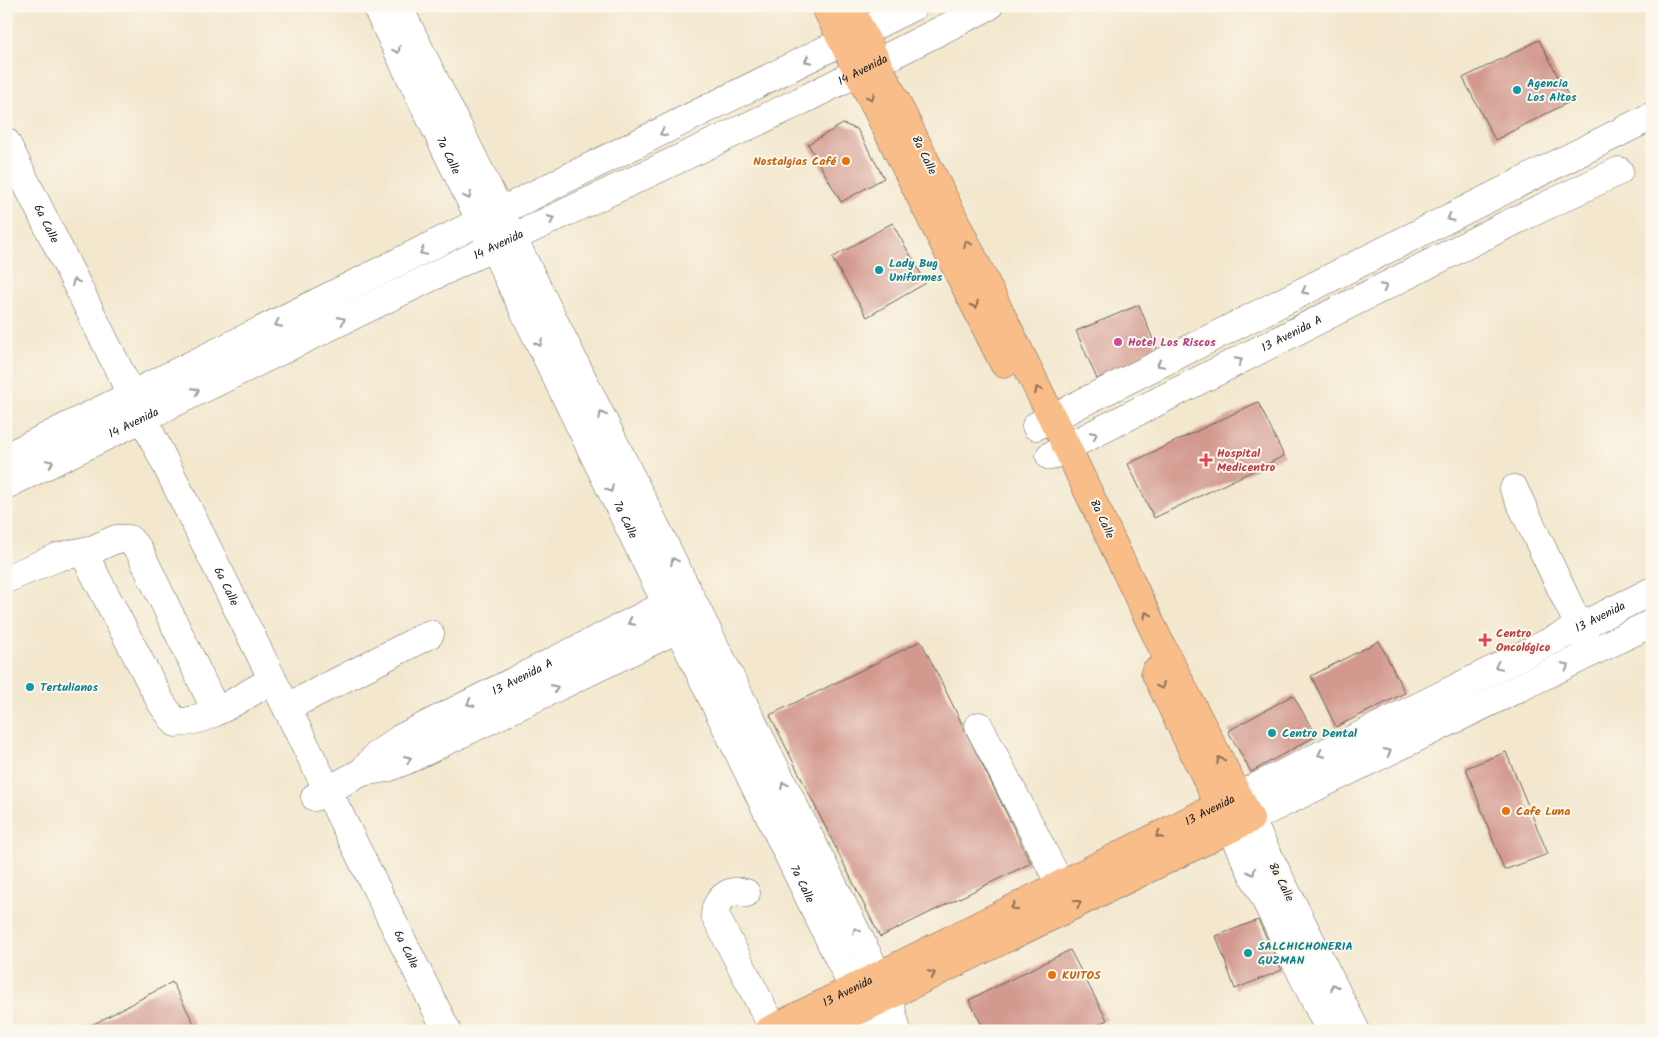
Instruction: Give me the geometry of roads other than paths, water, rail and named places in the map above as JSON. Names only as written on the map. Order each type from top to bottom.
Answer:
[{"type":"main road","name":"8a Calle","points":[[825,6],[853,37],[869,67],[1234,812]]},
{"type":"main road","name":"8a Calle","points":[[850,6],[853,37]]},
{"type":"main road","name":"13 Avenida","points":[[883,985],[1060,884],[1234,812]]},
{"type":"main road","name":"13 Avenida","points":[[771,1029],[858,998],[1234,812]]},
{"type":"main road","name":"13 Avenida","points":[[817,1031],[858,998]]},
{"type":"street","name":"7a Calle","points":[[376,6],[497,230],[684,611],[883,985],[897,1031]]},
{"type":"street","name":"7a Calle","points":[[398,6],[497,230]]},
{"type":"street","name":"14 Avenida","points":[[6,457],[129,410],[497,230],[853,37],[914,6]]},
{"type":"street","name":"14 Avenida","points":[[497,230],[869,67],[990,6]]},
{"type":"street","points":[[1044,422],[1652,116]]},
{"type":"street","name":"6a Calle","points":[[6,142],[129,410],[260,687],[322,793],[448,1031]]},
{"type":"street","name":"13 Avenida A","points":[[1059,452],[1506,225],[1619,172]]},
{"type":"street","name":"6a Calle","points":[[6,185],[288,707],[322,793],[431,1031]]},
{"type":"street","points":[[1494,196],[1506,225]]},
{"type":"street","name":"14 Avenida","points":[[6,485],[129,410]]},
{"type":"street","points":[[1514,489],[1592,653]]},
{"type":"street","points":[[6,579],[58,557],[83,552],[116,538],[129,538],[138,550],[216,711]]},
{"type":"street","points":[[83,552],[170,716],[176,723],[216,711],[260,687]]},
{"type":"street","name":"13 Avenida","points":[[1234,812],[1580,626],[1652,590]]},
{"type":"street","name":"7a Calle","points":[[684,611],[858,998],[880,1031]]},
{"type":"street","name":"13 Avenida A","points":[[322,793],[362,772],[377,755],[401,738],[684,611]]},
{"type":"street","name":"13 Avenida","points":[[1234,812],[1592,653],[1652,624]]},
{"type":"street","points":[[288,707],[430,634]]},
{"type":"street","points":[[979,726],[1060,884]]},
{"type":"street","name":"8a Calle","points":[[1234,812],[1330,1031]]},
{"type":"street","name":"8a Calle","points":[[1234,812],[1356,1031]]},
{"type":"street","points":[[746,893],[734,892],[720,899],[715,907],[715,914],[771,1029]]},
{"type":"place","name":"Agencia Los Altos","points":[[1517,90]]},
{"type":"place","name":"Nostalgias Café","points":[[846,161]]},
{"type":"place","name":"Lady Bug Uniformes","points":[[879,270]]},
{"type":"place","name":"Hotel Los Riscos","points":[[1118,342]]},
{"type":"place","name":"Hospital Medicentro","points":[[1206,460]]},
{"type":"place","name":"Centro Oncológico","points":[[1485,640]]},
{"type":"place","name":"Tertulianos","points":[[30,687]]},
{"type":"place","name":"Centro Dental","points":[[1272,733]]},
{"type":"place","name":"Cafe Luna","points":[[1506,811]]},
{"type":"place","name":"SALCHICHONERIA GUZMAN","points":[[1248,953]]},
{"type":"place","name":"KUITOS","points":[[1052,975]]}]
